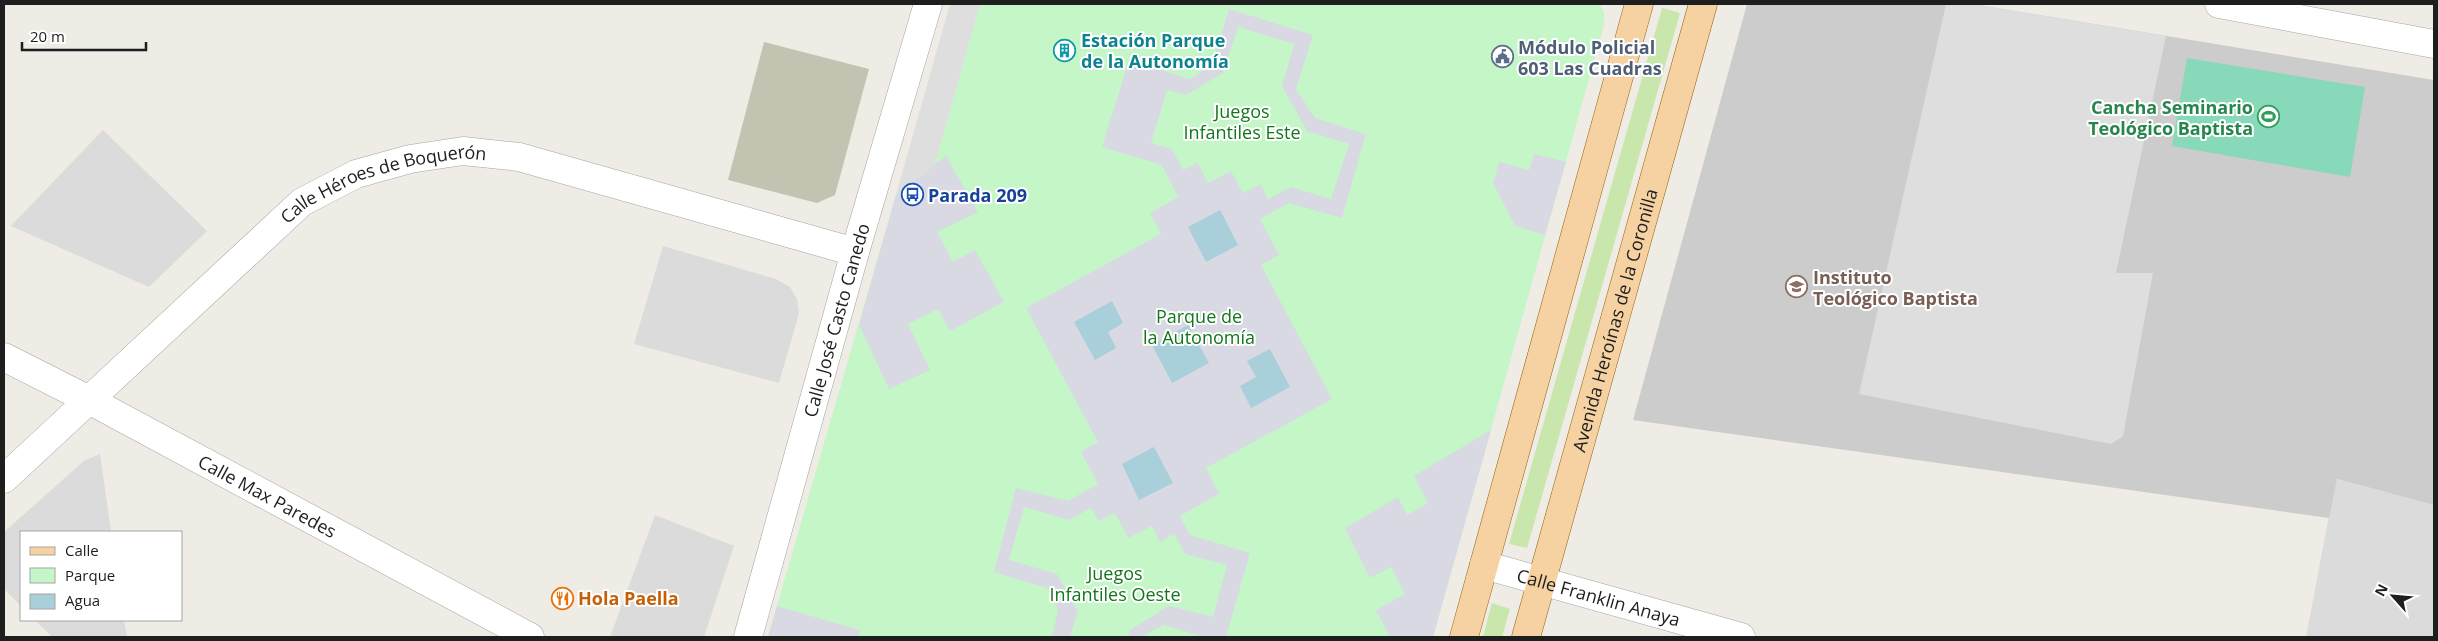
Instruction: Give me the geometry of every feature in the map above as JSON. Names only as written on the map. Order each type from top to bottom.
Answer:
[{"type":"main road","points":[[1464,637],[1639,4]]},
{"type":"main road","name":"Avenida Heroínas de la Coronilla","points":[[1526,637],[1703,4]]},
{"type":"street","name":"Calle José Casto Canedo","points":[[748,637],[855,252],[928,4]]},
{"type":"street","points":[[2219,4],[2434,44]]},
{"type":"street","name":"Calle Héroes de Boquerón","points":[[4,479],[302,202],[356,174],[410,159],[463,151],[519,157],[855,252]]},
{"type":"street","name":"Calle Max Paredes","points":[[4,357],[89,400],[530,637]]},
{"type":"street","name":"Calle Franklin Anaya","points":[[1484,566],[1740,637]]},
{"type":"shaded area","points":[[950,4],[980,4],[935,164],[896,195]]},
{"type":"shaded area","points":[[1747,4],[1972,4],[2434,80],[2434,505],[2337,479],[2329,518],[1633,420]]},
{"type":"shaded area","points":[[1946,4],[1972,4],[2166,36],[2116,273],[2153,273],[2123,436],[2111,444],[1859,394]]},
{"type":"shaded area","points":[[1229,9],[1313,35],[1296,89],[1315,118],[1366,134],[1342,218],[1289,203],[1260,219],[1279,255],[1261,265],[1332,399],[1206,468],[1219,494],[1180,516],[1190,535],[1250,553],[1226,637],[1203,637],[1164,625],[1146,634],[1145,637],[1128,637],[1130,630],[1169,606],[1213,617],[1227,565],[1185,554],[1174,534],[1160,542],[1152,526],[1128,538],[1115,513],[1099,521],[1091,508],[1069,520],[1024,507],[1009,560],[1057,574],[1078,612],[1070,637],[1052,637],[1058,610],[1047,588],[994,572],[1016,488],[1068,501],[1098,484],[1081,452],[1098,442],[1026,308],[1161,234],[1150,213],[1178,197],[1162,165],[1102,147],[1129,60],[1190,79],[1212,65]],"holes":[[[1238,27],[1294,44],[1282,86],[1307,131],[1349,144],[1331,199],[1291,187],[1268,199],[1261,184],[1243,193],[1231,171],[1208,183],[1198,163],[1183,170],[1172,149],[1151,143],[1167,90],[1186,95],[1223,73]]]},
{"type":"shaded area","points":[[764,42],[869,69],[835,195],[817,203],[728,180]]},
{"type":"shaded area","points":[[103,130],[207,231],[149,287],[11,226]]},
{"type":"shaded area","points":[[1534,154],[1566,162],[1545,235],[1515,226],[1493,183],[1499,162],[1529,170]]},
{"type":"shaded area","points":[[946,156],[978,212],[937,232],[953,262],[975,250],[1004,302],[950,331],[938,309],[908,324],[930,370],[889,389],[859,325],[896,195]]},
{"type":"shaded area","points":[[663,246],[776,279],[790,287],[797,299],[799,313],[779,383],[634,344]]},
{"type":"shaded area","points":[[1491,430],[1433,637],[1390,637],[1376,610],[1405,594],[1391,567],[1370,578],[1345,528],[1398,497],[1407,515],[1428,503],[1414,476]]},
{"type":"shaded area","points":[[100,454],[111,531],[20,531],[20,605],[4,589],[4,532],[84,461]]},
{"type":"shaded area","points":[[2336,479],[2434,505],[2434,637],[2306,637]]},
{"type":"shaded area","points":[[655,515],[734,546],[704,637],[610,637]]},
{"type":"shaded area","points":[[777,606],[860,630],[858,637],[768,637]]},
{"type":"shaded area","points":[[36,621],[124,621],[127,637],[52,637]]},
{"type":"green space","name":"Parque de la Autonomía","points":[[980,4],[1600,4],[1604,13],[1604,25],[1433,637],[768,637],[896,195],[935,164]]},
{"type":"green space","points":[[1662,8],[1680,13],[1527,548],[1509,544]]},
{"type":"green space","name":"Cancha Seminario Teológico Baptista","points":[[2187,58],[2365,87],[2350,177],[2172,146]]},
{"type":"green space","points":[[1492,603],[1510,609],[1502,637],[1483,637]]},
{"type":"water","points":[[1220,210],[1238,245],[1206,262],[1188,227]]},
{"type":"water","points":[[1112,301],[1123,323],[1108,332],[1116,348],[1095,360],[1074,322]]},
{"type":"water","points":[[1188,325],[1209,363],[1172,383],[1152,345]]},
{"type":"water","points":[[1270,349],[1290,387],[1251,408],[1240,386],[1256,377],[1247,361]]},
{"type":"water","points":[[1154,447],[1173,483],[1139,500],[1122,464]]},
{"type":"place","name":"Estación Parque de la Autonomía","points":[[1065,50]]},
{"type":"place","name":"Módulo Policial 603 Las Cuadras","points":[[1502,57]]},
{"type":"place","name":"Cancha Seminario Teológico Baptista","points":[[2269,117]]},
{"type":"place","name":"Parada 209","points":[[912,195]]},
{"type":"place","name":"Instituto Teológico Baptista","points":[[1797,287]]},
{"type":"place","name":"Hola Paella","points":[[562,598]]},
{"type":"park label","name":"Juegos Infantiles Este","points":[[1242,121]]},
{"type":"park label","name":"Juegos Infantiles Oeste","points":[[1115,583]]}]
